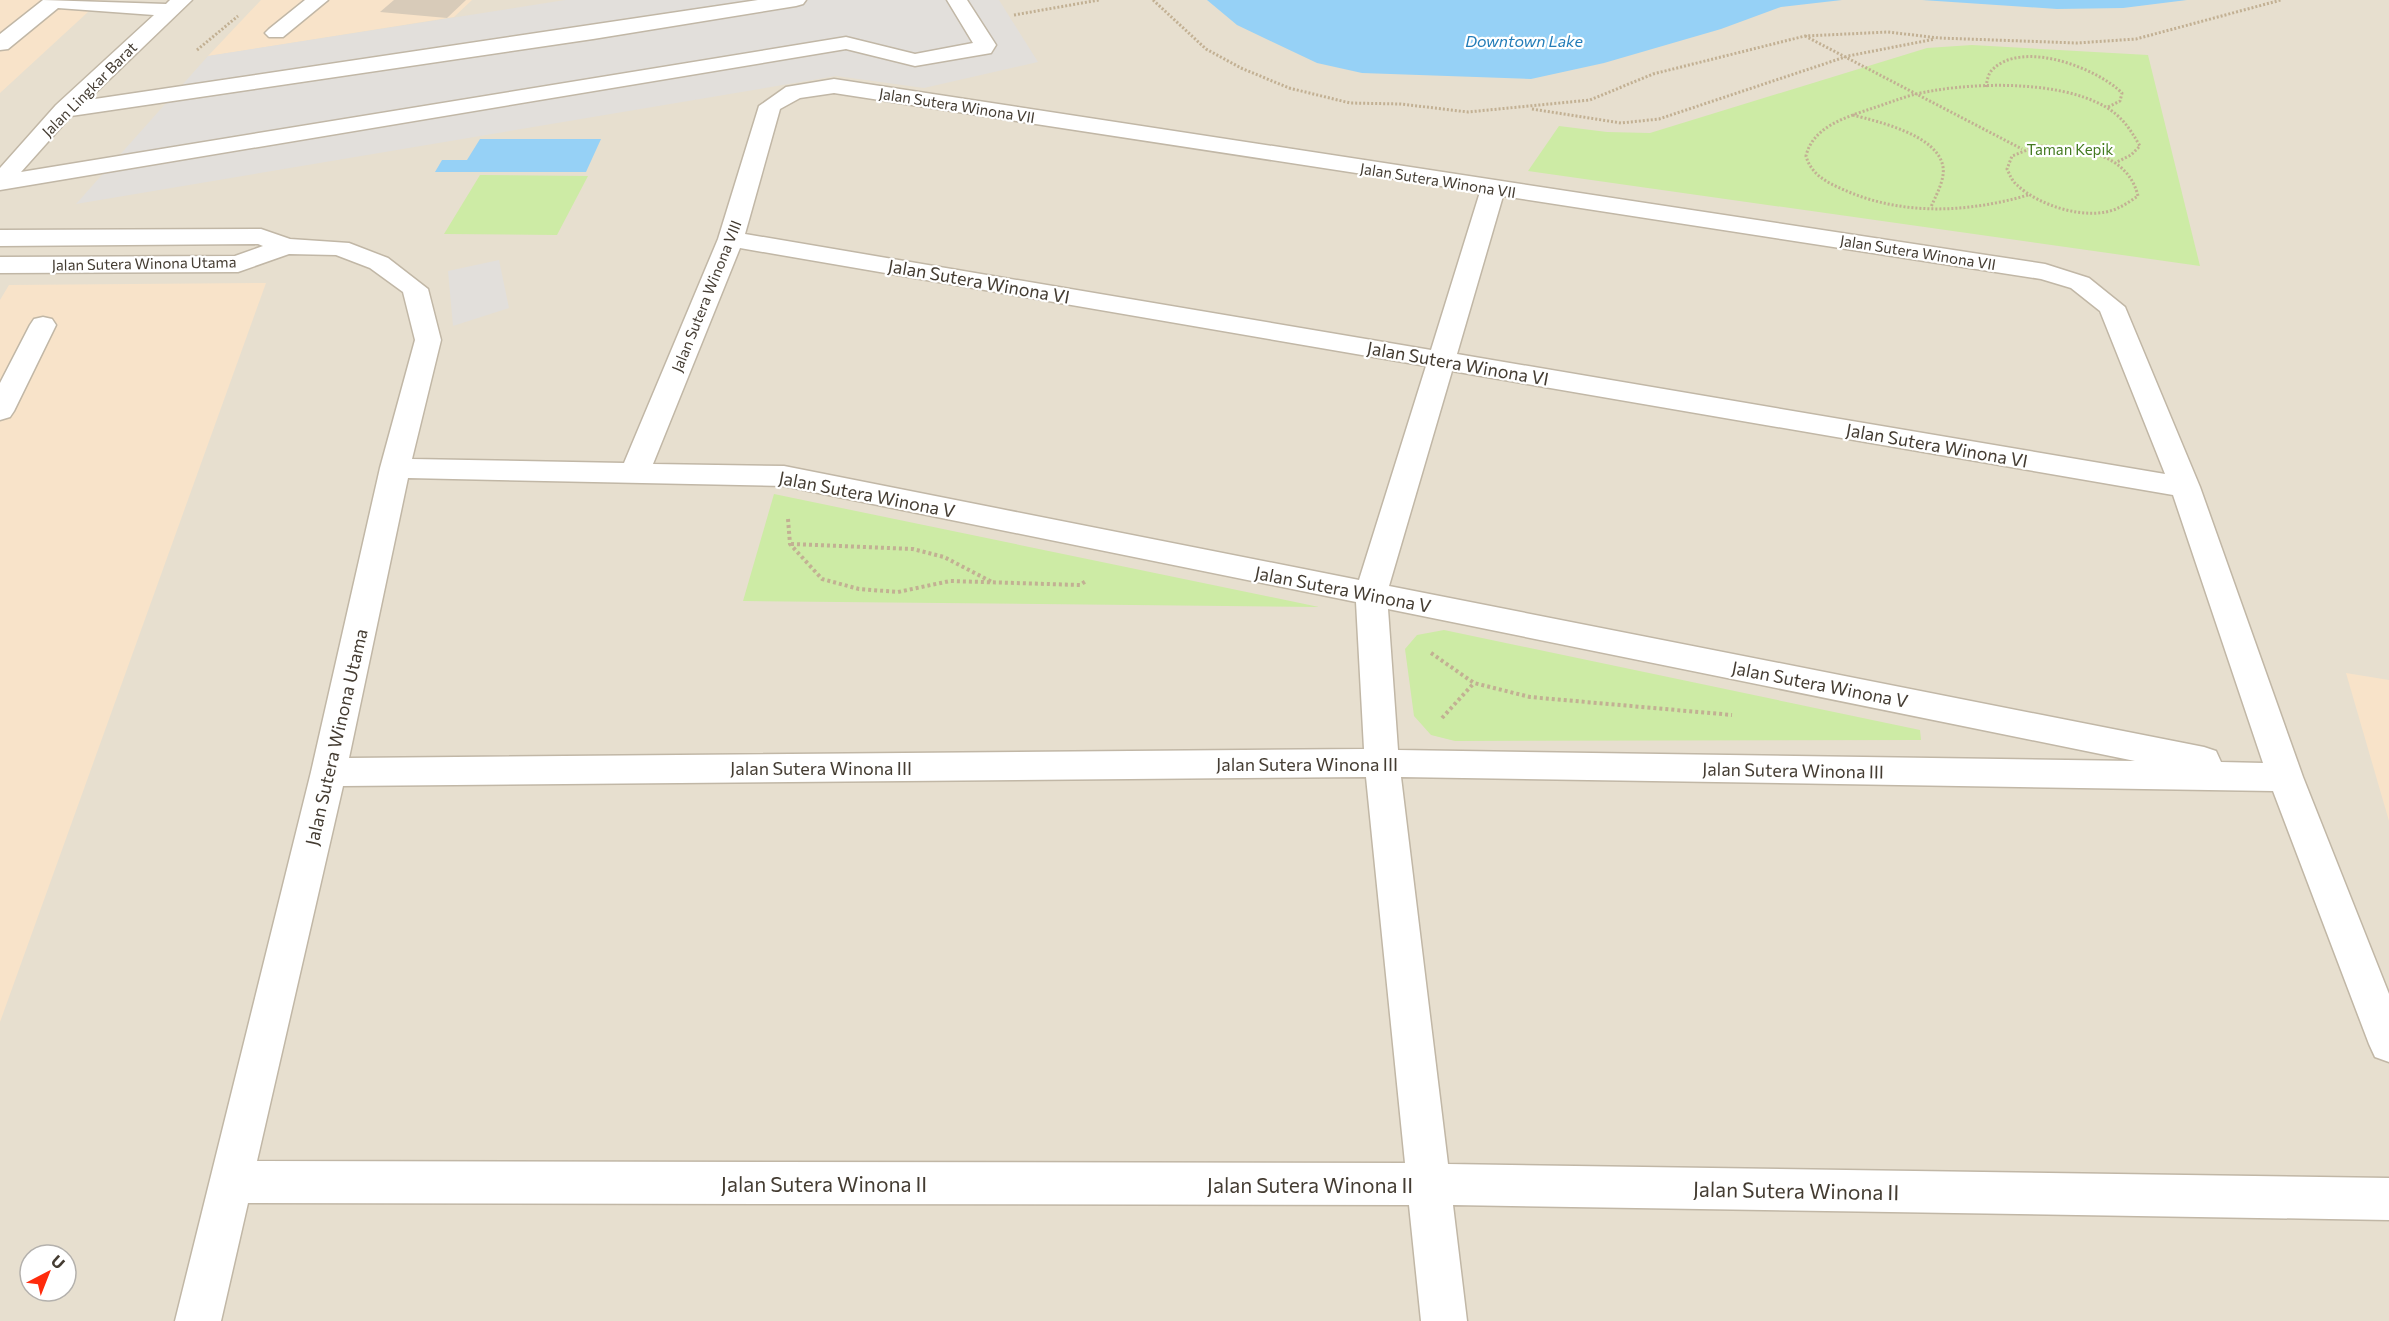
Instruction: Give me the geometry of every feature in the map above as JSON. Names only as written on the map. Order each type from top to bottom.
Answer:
[{"type":"street","points":[[276,33],[318,0]]},
{"type":"street","points":[[0,182],[600,59],[795,0]]},
{"type":"street","points":[[64,110],[600,59],[846,43],[915,60],[977,50],[985,45],[957,0]]},
{"type":"street","points":[[0,44],[55,1],[176,5]]},
{"type":"street","name":"Jalan Lingkar Barat","points":[[0,182],[64,110],[176,5]]},
{"type":"street","name":"Jalan Sutera Winona VII","points":[[794,92],[834,86],[2045,272],[2080,284],[2112,307],[2185,488],[2285,777],[2389,1044]]},
{"type":"street","name":"Jalan Sutera Winona VIII","points":[[634,474],[731,239],[770,106],[794,92]]},
{"type":"street","points":[[1444,1321],[1382,763],[1371,594],[1493,189]]},
{"type":"street","name":"Jalan Sutera Winona Utama","points":[[0,238],[261,236],[286,246],[340,248],[379,263],[415,290],[428,340],[395,468],[329,772],[198,1321]]},
{"type":"street","name":"Jalan Sutera Winona VI","points":[[731,239],[2185,488]]},
{"type":"street","name":"Jalan Sutera Winona Utama","points":[[0,266],[238,264],[286,246]]},
{"type":"street","points":[[0,351],[37,336],[0,411]]},
{"type":"street","name":"Jalan Sutera Winona V","points":[[395,468],[784,476],[2285,777]]},
{"type":"street","name":"Jalan Sutera Winona III","points":[[329,772],[1382,763],[2285,777]]},
{"type":"street","name":"Jalan Sutera Winona II","points":[[232,1182],[1428,1184],[2389,1199]]},
{"type":"path","points":[[971,23],[1099,0]]},
{"type":"path","points":[[1153,0],[1177,25],[1206,49],[1241,68],[1289,87],[1350,103],[1401,104],[1468,112],[1529,108],[1590,100],[1653,74],[1805,36],[1888,32],[1939,38],[2077,44],[2136,39],[2281,0]]},
{"type":"path","points":[[1805,36],[1848,57],[1914,95],[2022,149]]},
{"type":"path","points":[[1529,108],[1621,123],[1659,119],[1848,57],[1939,38]]},
{"type":"path","points":[[1986,87],[1989,70],[1999,63],[2034,58],[2057,59],[2079,64],[2116,84],[2122,93],[2120,101],[2108,107]]},
{"type":"path","points":[[2028,195],[1998,205],[1972,209],[1931,207],[1865,198],[1832,185],[1810,168],[1806,158],[1808,147],[1829,127],[1852,115],[1914,95],[1986,87],[2058,90],[2079,95],[2108,107],[2126,120],[2137,135],[2140,146],[2131,155],[2115,163]]},
{"type":"path","points":[[1852,115],[1912,135],[1926,142],[1939,154],[1943,165],[1942,175],[1931,207]]},
{"type":"path","points":[[2037,146],[2067,147],[2097,155],[2115,163],[2130,174],[2138,185],[2138,196],[2130,205],[2115,211],[2094,213],[2071,210],[2028,195],[2014,185],[2007,174],[2005,164],[2011,156],[2022,149],[2037,146]]},
{"type":"path","points":[[784,476],[790,544],[822,579],[859,589],[898,592],[950,581],[1080,585],[1094,577],[1114,543]]},
{"type":"path","points":[[790,544],[914,549],[944,557],[994,583]]},
{"type":"path","points":[[1371,594],[1404,635],[1474,683],[1530,697],[1741,716]]},
{"type":"shaded area","points":[[0,0],[2389,0],[2389,1321],[0,1321]]},
{"type":"shaded area","points":[[0,0],[101,0],[0,93]]},
{"type":"shaded area","points":[[261,0],[472,0],[454,17],[208,56]]},
{"type":"shaded area","points":[[565,0],[999,0],[1038,62],[924,88],[836,76],[76,204],[208,56]]},
{"type":"shaded area","points":[[499,260],[509,308],[453,326],[448,271]]},
{"type":"shaded area","points":[[266,283],[0,1022],[0,300],[9,285]]},
{"type":"shaded area","points":[[2346,673],[2389,680],[2389,821]]},
{"type":"green space","name":"Taman Kepik","points":[[1972,45],[2148,55],[2200,266],[1528,171],[1559,126],[1607,132],[1650,133],[1927,48]]},
{"type":"green space","points":[[480,175],[588,176],[557,235],[444,234]]},
{"type":"green space","points":[[774,494],[1319,607],[743,601]]},
{"type":"green space","points":[[1444,630],[1920,730],[1921,740],[1455,741],[1431,735],[1414,716],[1405,649],[1417,635]]},
{"type":"water","name":"Downtown Lake","points":[[1207,0],[1842,0],[1781,7],[1721,29],[1604,63],[1531,79],[1362,73],[1317,63],[1237,25]]},
{"type":"water","points":[[1922,0],[2187,0],[2123,8],[2057,9]]},
{"type":"water","points":[[480,139],[601,139],[586,172],[435,172],[442,160],[467,160]]},
{"type":"building","points":[[394,0],[466,0],[447,18],[380,12]]}]
